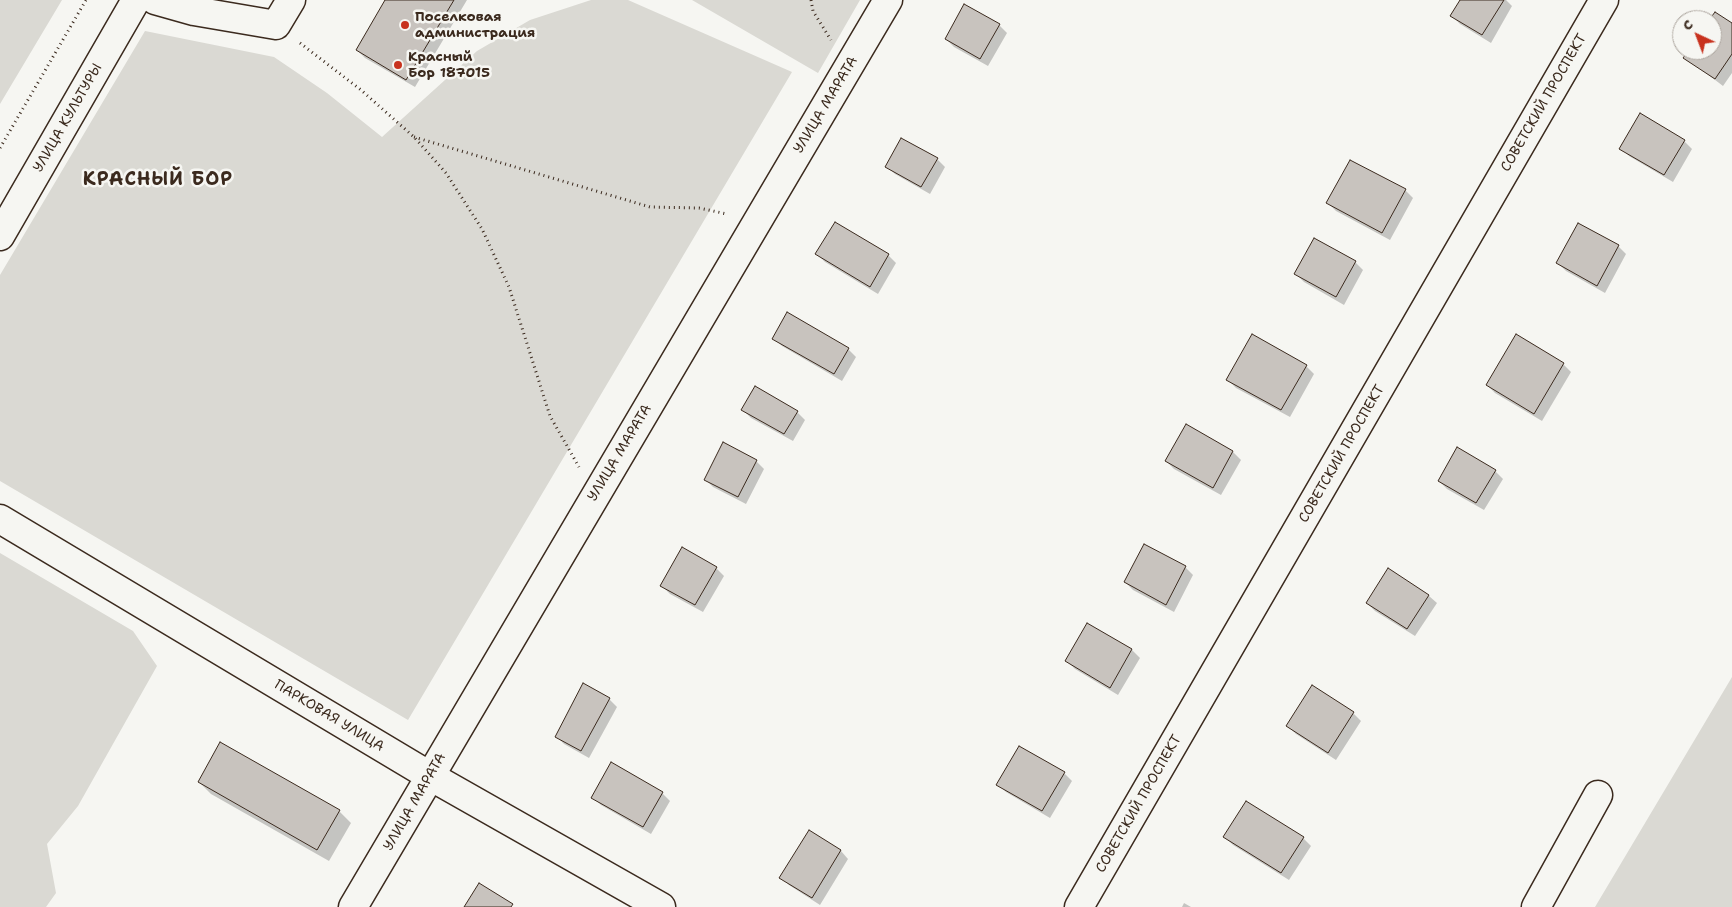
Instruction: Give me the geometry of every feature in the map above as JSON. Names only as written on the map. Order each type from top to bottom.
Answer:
[{"type":"street","name":"УЛИЦА КУЛЬТУРЫ","points":[[0,236],[136,0]]},
{"type":"street","points":[[155,0],[194,11],[276,25],[291,0]]},
{"type":"street","name":"УЛИЦА МАРАТА","points":[[354,907],[888,0]]},
{"type":"street","name":"СОВЕТСКИЙ ПРОСПЕКТ","points":[[1079,907],[1604,0]]},
{"type":"street","name":"ПАРКОВАЯ УЛИЦА","points":[[0,519],[430,776],[661,907]]},
{"type":"street","points":[[1536,907],[1598,795]]},
{"type":"path","points":[[0,148],[86,0]]},
{"type":"path","points":[[811,0],[813,11],[848,69]]},
{"type":"path","points":[[276,25],[361,90],[414,137],[446,173],[482,229],[509,287],[550,416],[595,496]]},
{"type":"path","points":[[414,137],[650,207],[699,208],[758,221]]},
{"type":"shaded area","points":[[0,0],[62,0],[0,104]]},
{"type":"shaded area","points":[[591,0],[628,0],[792,72],[408,720],[0,481],[0,275],[145,31],[274,57],[327,93],[382,137],[477,51],[530,20]]},
{"type":"shaded area","points":[[692,0],[860,0],[818,73]]},
{"type":"shaded area","points":[[0,553],[133,631],[157,666],[78,806],[47,844],[56,893],[46,907],[0,907]]},
{"type":"shaded area","points":[[1732,677],[1732,907],[1595,907]]},
{"type":"building","name":"Поселковая администрация","points":[[385,0],[454,0],[406,80],[356,50]]},
{"type":"building","points":[[1460,0],[1504,0],[1482,35],[1450,16]]},
{"type":"building","points":[[964,4],[1000,24],[980,59],[945,39]]},
{"type":"building","points":[[1722,17],[1732,23],[1732,54],[1715,79],[1686,60],[1722,60]]},
{"type":"building","points":[[1640,113],[1685,140],[1664,175],[1619,149]]},
{"type":"building","points":[[901,138],[938,158],[921,187],[885,167]]},
{"type":"building","points":[[1350,160],[1406,189],[1382,233],[1326,203]]},
{"type":"building","points":[[835,222],[889,254],[870,287],[815,254]]},
{"type":"building","points":[[1578,223],[1619,245],[1597,286],[1556,263]]},
{"type":"building","points":[[1314,238],[1356,261],[1336,297],[1294,274]]},
{"type":"building","points":[[787,312],[849,348],[834,374],[772,339]]},
{"type":"building","points":[[1252,334],[1307,365],[1281,410],[1226,380]]},
{"type":"building","points":[[1516,334],[1564,363],[1534,414],[1486,385]]},
{"type":"building","points":[[755,386],[798,411],[784,434],[741,410]]},
{"type":"building","points":[[1186,424],[1233,451],[1213,488],[1165,461]]},
{"type":"building","points":[[723,442],[757,460],[738,497],[704,480]]},
{"type":"building","points":[[1457,447],[1496,470],[1476,503],[1438,481]]},
{"type":"building","points":[[1144,544],[1186,566],[1166,605],[1124,582]]},
{"type":"building","points":[[682,547],[717,567],[695,605],[660,586]]},
{"type":"building","points":[[1388,568],[1429,595],[1407,629],[1366,603]]},
{"type":"building","points":[[1087,623],[1132,649],[1110,688],[1065,661]]},
{"type":"building","points":[[583,683],[610,698],[581,751],[555,737]]},
{"type":"building","points":[[1312,685],[1354,712],[1328,753],[1286,726]]},
{"type":"building","points":[[220,742],[340,810],[317,850],[198,782]]},
{"type":"building","points":[[1019,746],[1065,772],[1042,811],[996,785]]},
{"type":"building","points":[[611,762],[663,792],[643,827],[591,798]]},
{"type":"building","points":[[1246,801],[1304,837],[1281,873],[1223,837]]},
{"type":"building","points":[[809,830],[841,850],[812,898],[779,878]]},
{"type":"building","points":[[479,883],[513,904],[511,907],[464,907]]},
{"type":"place","name":"Поселковая администрация","points":[[405,25]]},
{"type":"place","name":"Красный Бор 187015","points":[[398,65]]},
{"type":"district","name":"КРАСНЫЙ БОР","points":[[158,180]]}]
